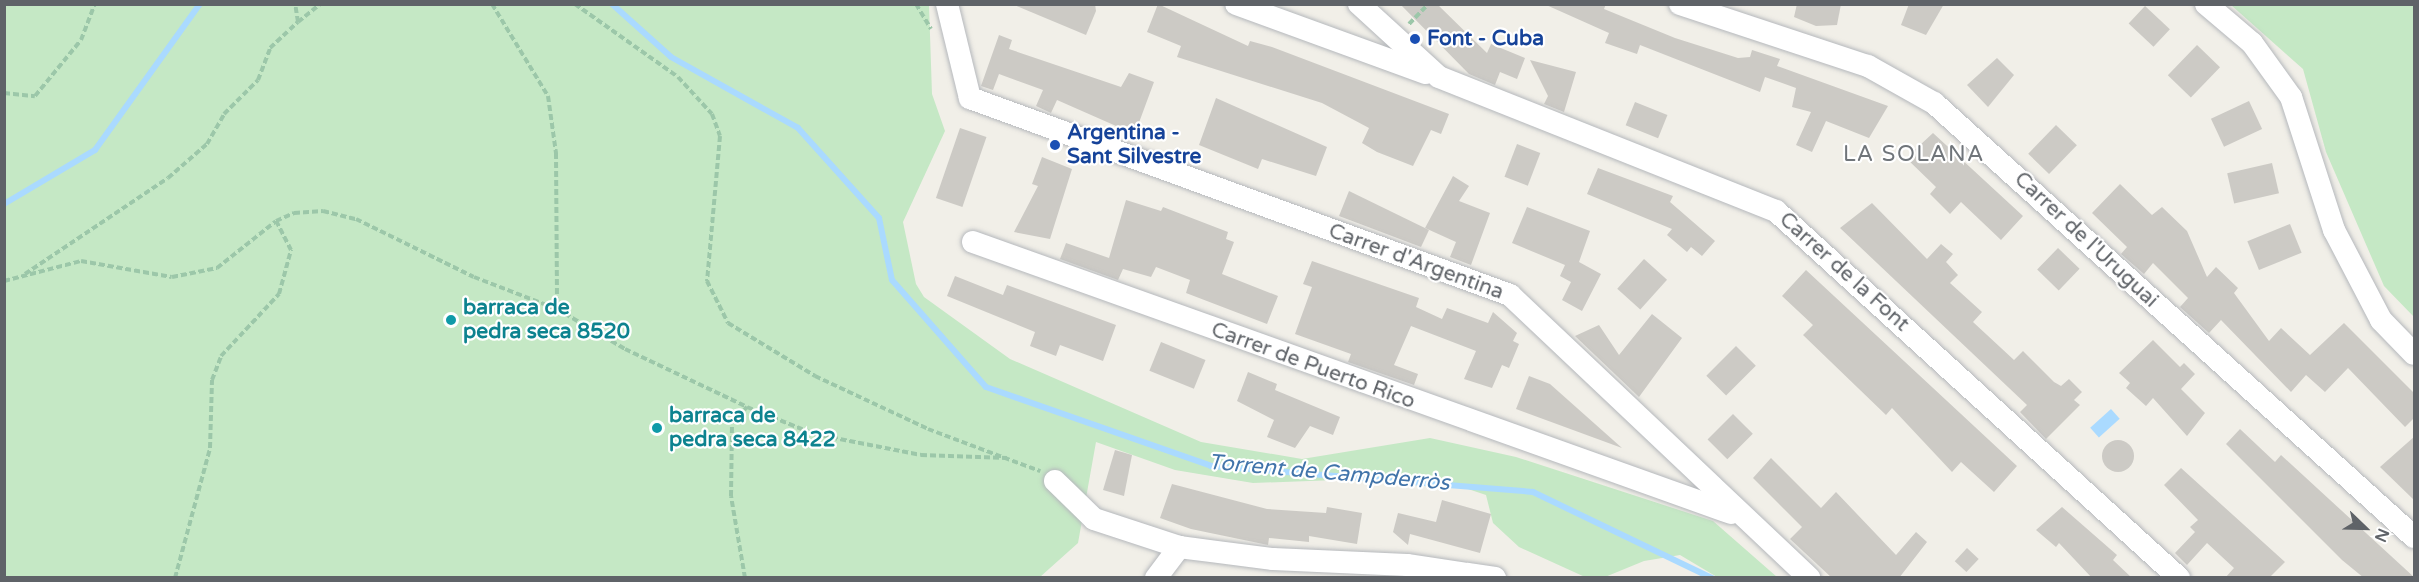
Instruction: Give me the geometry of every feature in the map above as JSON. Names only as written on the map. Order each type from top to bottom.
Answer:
[{"type":"street","name":"Carrer d'Argentina","points":[[946,4],[970,98],[1510,295],[1741,517],[1809,578]]},
{"type":"street","points":[[1236,4],[1439,77]]},
{"type":"street","name":"Carrer de la Font","points":[[1359,4],[1439,77],[1776,211],[2179,578]]},
{"type":"street","name":"Carrer de l'Uruguai","points":[[1680,4],[1868,66],[1934,103],[2415,537]]},
{"type":"street","points":[[2206,4],[2252,43],[2291,97],[2334,230],[2381,320],[2415,354]]},
{"type":"street","name":"Carrer de Puerto Rico","points":[[973,242],[1549,452],[1656,485],[1741,517]]},
{"type":"street","points":[[1656,485],[1689,466]]},
{"type":"street","points":[[1055,481],[1094,519],[1179,548],[1273,559],[1418,566],[1495,578]]},
{"type":"street","points":[[1156,578],[1179,548]]},
{"type":"path","points":[[4,93],[35,96],[81,40],[95,4]]},
{"type":"path","points":[[295,4],[298,22]]},
{"type":"path","points":[[25,274],[168,178],[207,144],[224,114],[258,80],[270,48],[321,4]]},
{"type":"path","points":[[492,4],[548,96],[556,153],[557,309]]},
{"type":"path","points":[[575,4],[678,76],[712,114],[720,136],[707,281],[728,323],[815,376],[928,429],[1007,458],[1055,481]]},
{"type":"path","points":[[4,281],[81,261],[172,277],[217,268],[276,221],[324,211],[356,219],[474,277],[557,309],[625,349],[747,407],[814,434],[921,455],[1007,458]]},
{"type":"path","points":[[175,578],[210,448],[218,364],[260,308],[279,294],[291,250],[276,221]]},
{"type":"path","points":[[745,578],[730,496],[732,423],[747,407]]},
{"type":"green space","points":[[4,5],[929,5],[932,94],[945,131],[903,222],[916,284],[924,297],[1010,359],[1201,442],[1302,459],[1430,438],[1516,457],[1713,521],[1777,577],[1717,577],[1680,555],[1644,561],[1605,577],[1585,577],[1519,547],[1493,523],[1486,495],[1450,483],[1362,479],[1253,483],[1175,470],[1096,442],[1078,543],[1040,577],[5,577]]},
{"type":"green space","points":[[2231,5],[2414,5],[2414,317],[2384,286],[2326,152],[2303,69]]},
{"type":"water","points":[[2111,409],[2120,419],[2099,437],[2090,428]]},
{"type":"building","points":[[1012,4],[1095,4],[1096,11],[1086,35]]},
{"type":"building","points":[[1158,4],[1248,46],[1250,41],[1272,47],[1449,114],[1441,134],[1431,130],[1413,166],[1377,152],[1362,143],[1369,128],[1322,103],[1177,57],[1181,46],[1147,32]]},
{"type":"building","points":[[1400,4],[1437,4],[1487,53],[1491,44],[1525,58],[1517,79],[1500,72],[1495,85],[1469,74]]},
{"type":"building","points":[[1544,4],[1606,4],[1604,9],[1675,38],[1738,58],[1750,57],[1752,50],[1780,59],[1777,66],[1888,106],[1869,138],[1826,121],[1812,152],[1796,145],[1811,112],[1792,107],[1796,88],[1765,77],[1760,92],[1640,45],[1637,54],[1605,43],[1609,33]]},
{"type":"building","points":[[1797,4],[1841,4],[1837,25],[1816,26],[1794,17]]},
{"type":"building","points":[[1909,4],[1944,4],[1926,35],[1901,25]]},
{"type":"building","points":[[2145,6],[2170,29],[2153,47],[2129,24]]},
{"type":"building","points":[[999,35],[1012,40],[1009,49],[1121,87],[1129,73],[1154,82],[1137,128],[1132,133],[1057,100],[1051,113],[1036,106],[1043,90],[999,74],[993,90],[981,86]]},
{"type":"building","points":[[2197,45],[2220,67],[2191,97],[2168,75]]},
{"type":"building","points":[[1997,58],[2014,75],[1988,107],[1967,85]]},
{"type":"building","points":[[1530,60],[1576,72],[1564,112],[1544,104],[1548,96]]},
{"type":"building","points":[[1216,98],[1327,147],[1316,176],[1262,159],[1258,169],[1199,145]]},
{"type":"building","points":[[2249,101],[2262,129],[2224,147],[2211,119]]},
{"type":"building","points":[[1635,102],[1667,115],[1658,138],[1626,125]]},
{"type":"building","points":[[2056,125],[2077,145],[2049,174],[2028,154]]},
{"type":"building","points":[[960,128],[986,137],[962,207],[936,198]]},
{"type":"building","points":[[1933,133],[2023,216],[2001,240],[1961,202],[1950,214],[1930,194],[1936,187],[1906,158]]},
{"type":"building","points":[[1517,144],[1540,153],[1528,186],[1504,177]]},
{"type":"building","points":[[1042,157],[1072,169],[1050,239],[1014,232],[1038,186],[1032,184]]},
{"type":"building","points":[[2272,163],[2279,193],[2234,204],[2227,173]]},
{"type":"building","points":[[1598,168],[1673,196],[1670,202],[1715,241],[1702,256],[1691,247],[1687,252],[1667,235],[1672,229],[1587,194]]},
{"type":"building","points":[[1453,176],[1469,186],[1459,201],[1490,213],[1471,265],[1450,257],[1456,242],[1425,228]]},
{"type":"building","points":[[2120,184],[2152,215],[2162,207],[2187,231],[2207,277],[2216,267],[2238,288],[2234,293],[2269,341],[2281,328],[2310,355],[2344,323],[2415,394],[2415,417],[2405,427],[2348,368],[2325,392],[2306,375],[2291,392],[2221,320],[2209,333],[2180,307],[2188,298],[2153,263],[2144,274],[2121,254],[2127,247],[2092,213]]},
{"type":"building","points":[[1349,191],[1429,230],[1421,247],[1339,216]]},
{"type":"building","points":[[1126,200],[1161,211],[1163,207],[1228,232],[1226,239],[1234,242],[1222,274],[1278,296],[1267,324],[1186,293],[1190,280],[1156,267],[1151,277],[1123,269],[1118,280],[1060,259],[1066,243],[1109,258]]},
{"type":"building","points":[[1872,203],[1927,259],[1941,244],[1953,254],[1946,262],[1958,275],[1950,283],[1982,312],[1973,322],[2014,360],[2023,351],[2054,382],[2061,386],[2069,379],[2082,392],[2074,400],[2080,405],[2046,439],[2020,412],[2027,405],[1840,228]]},
{"type":"building","points":[[1527,207],[1590,231],[1579,262],[1601,274],[1582,311],[1562,300],[1571,282],[1560,276],[1565,265],[1512,243]]},
{"type":"building","points":[[2290,224],[2302,253],[2259,270],[2247,241]]},
{"type":"building","points":[[2058,248],[2080,269],[2059,290],[2037,270]]},
{"type":"building","points":[[1644,259],[1667,280],[1640,309],[1617,289]]},
{"type":"building","points":[[1312,261],[1419,298],[1416,307],[1442,319],[1447,308],[1488,323],[1493,312],[1517,333],[1513,341],[1519,344],[1509,368],[1502,365],[1492,388],[1464,379],[1476,351],[1411,326],[1394,365],[1418,374],[1414,385],[1348,362],[1351,354],[1295,334],[1312,287],[1303,284]]},
{"type":"building","points":[[1806,270],[2017,466],[1994,492],[1961,462],[1952,472],[1892,408],[1886,415],[1803,335],[1813,325],[1782,296]]},
{"type":"building","points":[[955,276],[1003,295],[1007,285],[1116,325],[1103,361],[1060,345],[1056,356],[1030,346],[1035,332],[947,296]]},
{"type":"building","points":[[1652,314],[1682,338],[1639,397],[1575,336],[1599,325],[1619,355]]},
{"type":"building","points":[[2153,340],[2180,367],[2184,363],[2195,374],[2181,389],[2205,413],[2187,436],[2153,398],[2146,406],[2126,388],[2130,383],[2119,373]]},
{"type":"building","points":[[1161,342],[1206,360],[1194,389],[1149,371]]},
{"type":"building","points":[[1736,346],[1756,366],[1726,395],[1706,376]]},
{"type":"building","points":[[1248,372],[1277,384],[1275,390],[1340,417],[1333,435],[1310,426],[1295,448],[1267,437],[1274,420],[1237,401]]},
{"type":"building","points":[[1529,376],[1550,384],[1622,448],[1516,409]]},
{"type":"building","points":[[1733,414],[1753,434],[1727,459],[1708,439]]},
{"type":"building","points":[[2240,429],[2275,462],[2281,455],[2415,578],[2364,578],[2342,560],[2226,444]]},
{"type":"building","points":[[2415,436],[2415,501],[2380,467]]},
{"type":"building","points":[[2118,440],[2129,445],[2134,456],[2129,467],[2118,472],[2107,467],[2102,456],[2107,445]]},
{"type":"building","points":[[1115,450],[1132,455],[1124,496],[1103,490]]},
{"type":"building","points":[[1771,458],[1821,508],[1836,492],[1896,555],[1916,532],[1927,542],[1899,578],[1832,578],[1790,539],[1802,527],[1753,478]]},
{"type":"building","points":[[2181,468],[2285,562],[2269,578],[2225,578],[2234,568],[2207,543],[2187,565],[2175,553],[2195,532],[2190,527],[2198,520],[2164,485]]},
{"type":"building","points":[[1172,484],[1267,509],[1326,513],[1327,507],[1362,513],[1357,544],[1309,536],[1309,542],[1269,538],[1268,545],[1191,529],[1160,518]]},
{"type":"building","points":[[1442,500],[1491,514],[1480,553],[1410,534],[1408,545],[1393,532],[1398,513],[1436,522]]},
{"type":"building","points":[[2062,507],[2117,555],[2113,560],[2132,578],[2092,578],[2059,543],[2056,547],[2036,530]]},
{"type":"building","points":[[1967,548],[1979,559],[1966,572],[1955,561]]},
{"type":"waterway","name":"Torrent de Campderròs","points":[[4,204],[95,150],[200,4]]},
{"type":"waterway","name":"Torrent de Campderròs","points":[[612,4],[671,57],[798,128],[879,218],[892,280],[986,387],[1211,466],[1533,492],[1712,578]]},
{"type":"place","name":"Font - Cuba","points":[[1415,39]]},
{"type":"place","name":"Argentina - Sant Silvestre","points":[[1055,145]]},
{"type":"place","name":"barraca de pedra seca 8520","points":[[451,320]]},
{"type":"place","name":"barraca de pedra seca 8422","points":[[657,428]]},
{"type":"district","name":"LA SOLANA","points":[[1914,155]]}]
